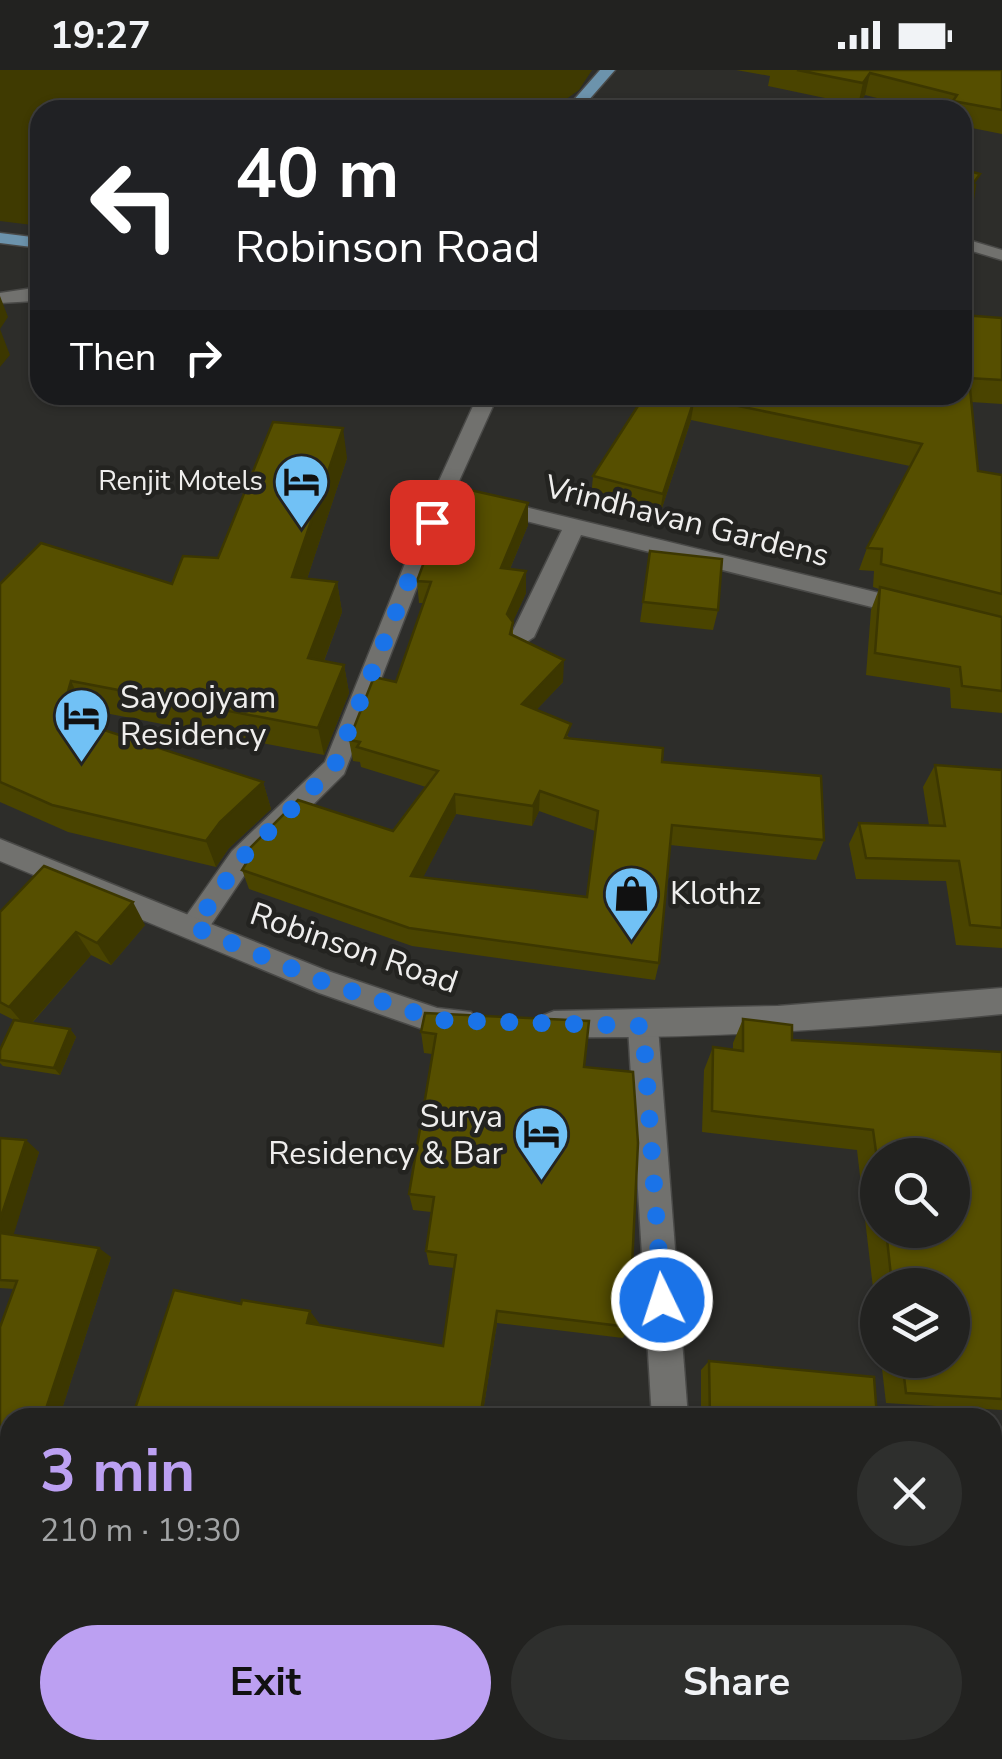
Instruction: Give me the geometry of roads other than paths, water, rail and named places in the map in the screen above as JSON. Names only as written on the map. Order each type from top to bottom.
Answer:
[{"type":"main road","points":[[581,100],[604,74]]},
{"type":"main road","points":[[0,238],[30,242]]},
{"type":"street","points":[[972,246],[1002,255]]},
{"type":"street","points":[[0,298],[30,297]]},
{"type":"street","points":[[194,927],[241,859],[334,767],[443,494],[483,405]]},
{"type":"street","name":"Vrindhavan Gardens","points":[[443,494],[932,614]]},
{"type":"street","points":[[522,637],[574,528]]},
{"type":"street","name":"Robinson Road","points":[[0,850],[319,980],[437,1020],[493,1022]]},
{"type":"street","points":[[531,1023],[643,1026],[853,1016],[1002,1001]]},
{"type":"street","points":[[643,1026],[669,1408]]},
{"type":"place","name":"Renjit Motels","points":[[302,530]]},
{"type":"place","name":"Sayoojyam Residency","points":[[81,764]]},
{"type":"place","name":"Klothz","points":[[631,942]]},
{"type":"place","name":"Surya Residency & Bar","points":[[542,1183]]}]
